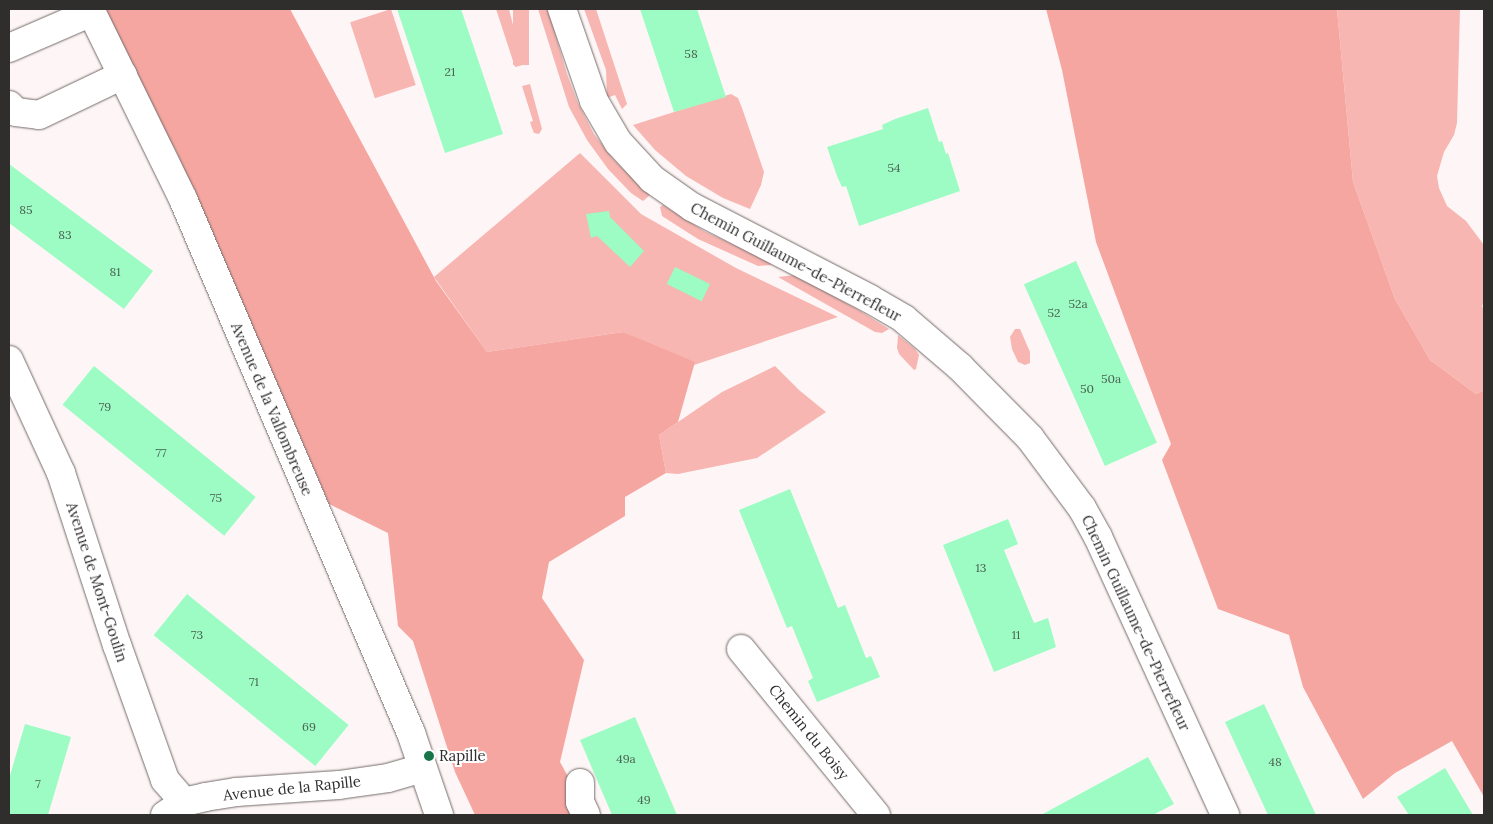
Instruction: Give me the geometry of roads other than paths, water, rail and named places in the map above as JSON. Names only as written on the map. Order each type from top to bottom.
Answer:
[{"type":"street","name":"Chemin Guillaume-de-Pierrefleur","points":[[562,9],[594,101],[618,142],[652,179],[692,208],[870,299],[904,320],[960,367],[1030,438],[1082,508],[1095,532],[1225,815]]},
{"type":"street","points":[[9,48],[91,10]]},
{"type":"street","name":"Avenue de la Vallombreuse","points":[[91,10],[183,199],[411,733],[439,815]]},
{"type":"street","points":[[11,111],[39,115],[124,75]]},
{"type":"street","name":"Avenue de Mont-Goulin","points":[[9,360],[61,473],[117,645],[175,809]]},
{"type":"street","name":"Chemin du Boisy","points":[[742,649],[876,815]]},
{"type":"street","name":"Avenue de la Rapille","points":[[175,809],[236,792],[339,785],[388,778],[423,768]]},
{"type":"street","points":[[580,783],[580,802],[586,815]]},
{"type":"place","name":"Rapille","points":[[429,756]]}]
